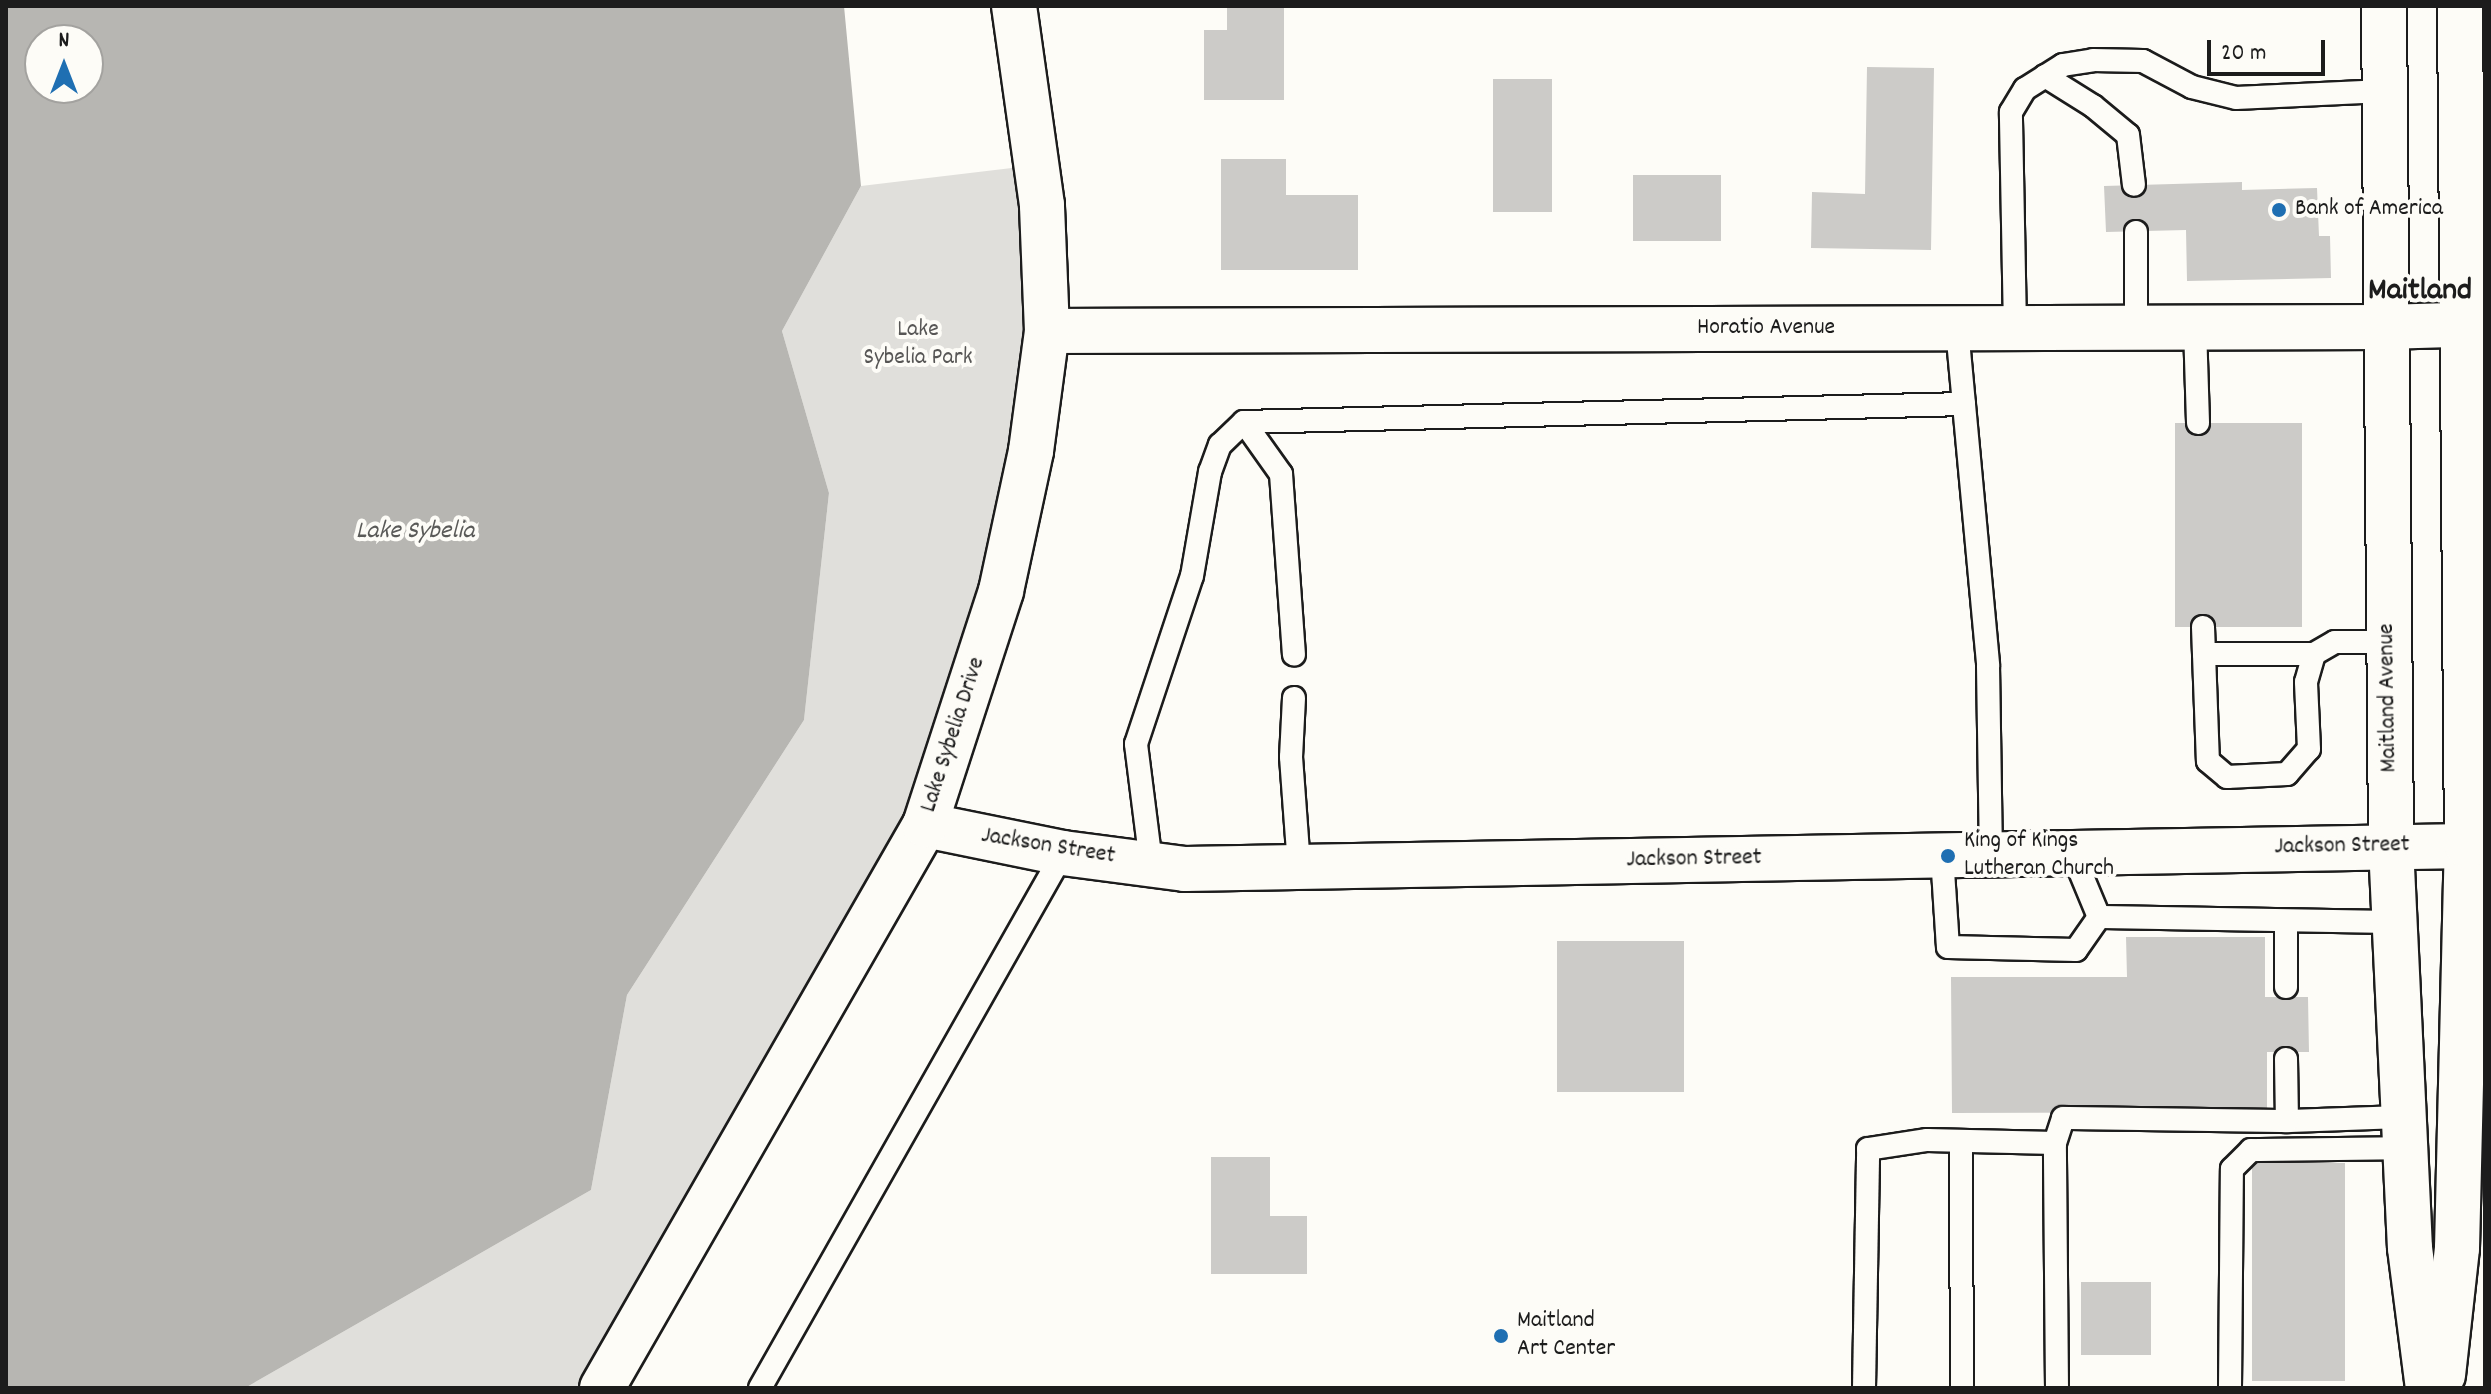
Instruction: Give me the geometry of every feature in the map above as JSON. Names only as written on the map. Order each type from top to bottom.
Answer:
[{"type":"street","name":"Lake Sybelia Drive","points":[[602,1388],[925,825],[1001,591],[1031,451],[1047,331],[1042,205],[1014,6]]},
{"type":"street","name":"Maitland Avenue","points":[[2384,6],[2384,327],[2391,846],[2410,1248],[2428,1388]]},
{"type":"street","points":[[2441,1388],[2457,1248],[2467,846],[2472,325],[2460,6]]},
{"type":"street","name":"Horatio Avenue","points":[[1047,331],[2472,325]]},
{"type":"street","name":"Jackson Street","points":[[925,825],[1063,853],[1185,869],[2467,846]]},
{"type":"lane","points":[[2015,328],[2011,112],[2025,89],[2045,76],[2078,63],[2143,61],[2192,87],[2236,98],[2384,91]]},
{"type":"lane","points":[[2045,76],[2093,106],[2128,135],[2134,185]]},
{"type":"lane","points":[[2136,232],[2136,328]]},
{"type":"lane","points":[[2195,327],[2198,423]]},
{"type":"lane","points":[[1957,329],[1988,666],[1991,854]]},
{"type":"lane","points":[[1151,863],[1136,744],[1192,576],[1210,472],[1220,445],[1244,422],[1964,404]]},
{"type":"lane","points":[[1244,422],[1281,474],[1294,655]]},
{"type":"lane","points":[[2203,627],[2208,761],[2227,777],[2287,774],[2309,749],[2306,682],[2314,654]]},
{"type":"lane","points":[[2204,654],[2314,654],[2335,642],[2388,642]]},
{"type":"lane","points":[[1294,698],[1291,757],[1299,867]]},
{"type":"lane","points":[[2072,852],[2099,917]]},
{"type":"lane","points":[[760,1388],[1063,853]]},
{"type":"lane","points":[[1942,855],[1948,947],[2076,950],[2099,917]]},
{"type":"lane","points":[[2099,917],[2286,923],[2394,922]]},
{"type":"lane","points":[[2286,923],[2286,987]]},
{"type":"lane","points":[[2286,1059],[2287,1121]]},
{"type":"lane","points":[[2057,1388],[2055,1143],[2063,1118],[2287,1121],[2404,1132]]},
{"type":"lane","points":[[2230,1388],[2232,1169],[2251,1150],[2404,1132]]},
{"type":"lane","points":[[1864,1388],[1868,1149],[1961,1141],[2055,1143]]},
{"type":"lane","points":[[1961,1141],[1962,1388]]},
{"type":"green space","name":"Lake Sybelia Park","points":[[1036,165],[1047,331],[925,825],[602,1388],[245,1388],[591,1190],[627,995],[804,720],[829,493],[782,331],[861,186]]},
{"type":"water","name":"Lake Sybelia","points":[[6,6],[844,6],[861,186],[782,331],[829,493],[804,720],[627,995],[591,1190],[245,1388],[6,1388]]},
{"type":"building","points":[[1227,6],[1284,6],[1284,100],[1204,100],[1204,30],[1227,30]]},
{"type":"building","points":[[1867,67],[1934,68],[1931,250],[1811,248],[1812,192],[1865,194]]},
{"type":"building","points":[[1493,79],[1552,79],[1552,212],[1493,212]]},
{"type":"building","points":[[1221,159],[1286,159],[1286,195],[1358,195],[1358,270],[1221,270]]},
{"type":"building","points":[[1633,175],[1721,175],[1721,241],[1633,241]]},
{"type":"building","points":[[2242,182],[2242,190],[2317,188],[2319,236],[2330,236],[2331,278],[2187,281],[2186,230],[2106,232],[2104,186]]},
{"type":"building","points":[[2175,423],[2302,423],[2302,627],[2175,627]]},
{"type":"building","points":[[2126,937],[2265,937],[2265,997],[2308,997],[2309,1052],[2267,1052],[2267,1112],[1952,1113],[1951,977],[2127,977]]},
{"type":"building","points":[[1557,941],[1684,941],[1684,1092],[1557,1092]]},
{"type":"building","points":[[1211,1157],[1270,1157],[1270,1216],[1307,1216],[1307,1274],[1211,1274]]},
{"type":"building","points":[[2252,1163],[2345,1163],[2345,1381],[2252,1381]]},
{"type":"building","points":[[2081,1282],[2151,1282],[2151,1355],[2081,1355]]},
{"type":"place","name":"Bank of America","points":[[2279,210]]},
{"type":"place","name":"King of Kings Lutheran Church","points":[[1948,856]]},
{"type":"place","name":"Maitland Art Center","points":[[1501,1336]]},
{"type":"district","name":"Maitland","points":[[2420,292]]}]
